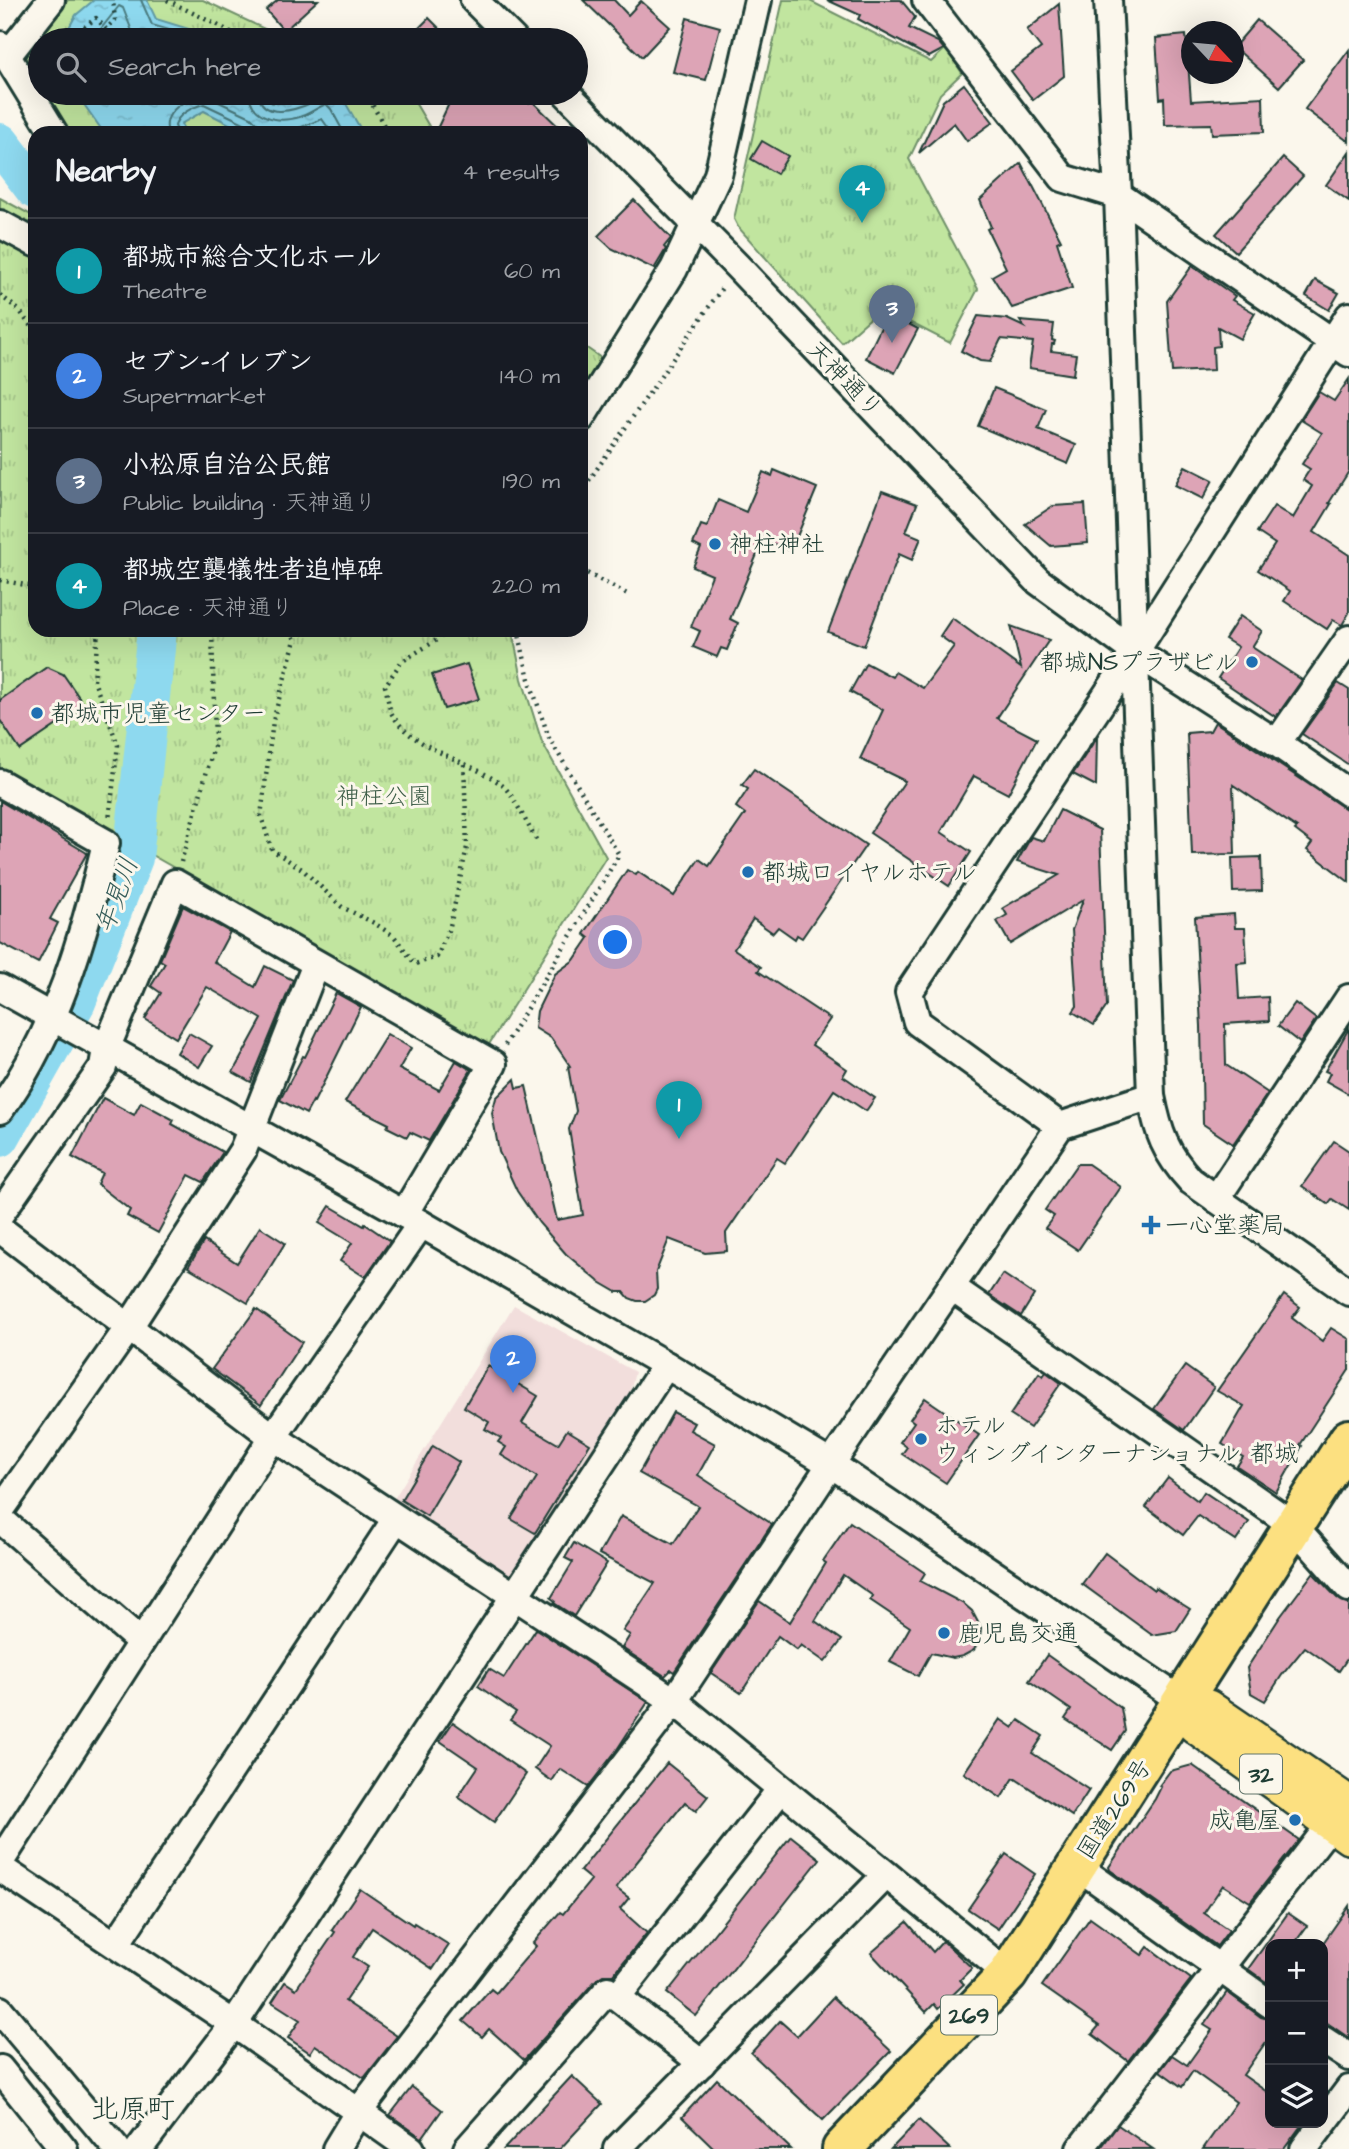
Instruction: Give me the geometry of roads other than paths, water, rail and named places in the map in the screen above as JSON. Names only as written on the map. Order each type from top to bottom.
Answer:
[{"type":"highway","name":"国道269号","points":[[842,2149],[1007,1974],[1349,1440]]},
{"type":"main road","name":"32","points":[[1183,1702],[1208,1707],[1343,1821]]},
{"type":"street","points":[[28,90],[4,51],[51,0]]},
{"type":"street","points":[[474,0],[502,28]]},
{"type":"street","points":[[588,407],[674,269],[718,175],[758,0]]},
{"type":"street","points":[[926,0],[1063,178],[1118,195],[1341,347]]},
{"type":"street","points":[[1108,0],[1118,195],[1151,1096],[1158,1132],[1174,1162],[1191,1181],[1349,1292]]},
{"type":"street","points":[[37,105],[50,126]]},
{"type":"street","name":"天神通り","points":[[578,105],[1038,581],[1135,652],[1277,743],[1349,793]]},
{"type":"street","points":[[0,224],[28,239]]},
{"type":"street","points":[[1060,1126],[916,1022],[909,992],[1341,347],[1349,316]]},
{"type":"street","points":[[1277,743],[1349,639]]},
{"type":"street","points":[[0,783],[106,843],[90,913],[53,1019],[0,1110]]},
{"type":"street","points":[[0,1214],[103,1067],[106,1049],[175,883],[493,1064],[412,1219],[0,1862]]},
{"type":"street","points":[[0,1511],[129,1327],[243,1150],[316,964]]},
{"type":"street","points":[[0,988],[412,1219],[666,1365],[831,1464],[1183,1702]]},
{"type":"street","points":[[1216,1199],[1349,998]]},
{"type":"street","points":[[335,2149],[359,2111],[674,1701],[1060,1126],[1151,1096]]},
{"type":"street","points":[[0,1229],[273,1437],[674,1701],[1007,1974]]},
{"type":"street","points":[[951,1287],[1293,1525],[1349,1588]]},
{"type":"street","points":[[139,2149],[234,2024],[666,1365]]},
{"type":"street","points":[[0,1519],[141,1642]]},
{"type":"street","points":[[116,1944],[396,1519]]},
{"type":"street","points":[[617,1997],[781,1789]]},
{"type":"street","points":[[1080,2149],[1219,1969],[1343,1821]]},
{"type":"street","points":[[1077,1866],[1267,2002]]},
{"type":"street","points":[[0,1868],[234,2024],[411,2149]]},
{"type":"street","points":[[617,2149],[886,1875]]},
{"type":"street","points":[[467,2149],[608,1990],[702,2063]]},
{"type":"street","points":[[0,2010],[117,2149]]},
{"type":"street","points":[[1328,2043],[1349,2057]]},
{"type":"street","points":[[0,2069],[64,2149]]},
{"type":"street","points":[[1304,2149],[1349,2089]]},
{"type":"water","points":[[94,0],[147,0],[156,19],[186,28],[69,28],[76,15]]},
{"type":"water","points":[[84,105],[347,105],[359,126],[233,126],[204,111],[181,124],[182,126],[99,126]]},
{"type":"waterway","name":"年見川","points":[[0,143],[28,180]]},
{"type":"waterway","name":"年見川","points":[[0,1137],[76,1002],[133,858],[156,637]]},
{"type":"place","name":"都城空襲犠牲者追悼碑","points":[[862,223]]},
{"type":"place","name":"小松原自治公民館","points":[[892,343]]},
{"type":"place","name":"神柱神社","points":[[715,544]]},
{"type":"place","name":"都城NSプラザビル","points":[[1252,662]]},
{"type":"place","name":"都城市児童センター","points":[[37,713]]},
{"type":"place","name":"都城ロイヤルホテル","points":[[748,872]]},
{"type":"place","name":"都城市総合文化ホール","points":[[679,1139]]},
{"type":"place","name":"一心堂薬局","points":[[1151,1225]]},
{"type":"place","name":"セブン-イレブン","points":[[513,1393]]},
{"type":"place","name":"ホテル ウィングインターナショナル 都城","points":[[921,1439]]},
{"type":"place","name":"鹿児島交通","points":[[944,1633]]},
{"type":"place","name":"成亀屋","points":[[1295,1820]]},
{"type":"district","name":"北原町","points":[[133,2108]]},
{"type":"park label","name":"神柱公園","points":[[384,796]]}]
